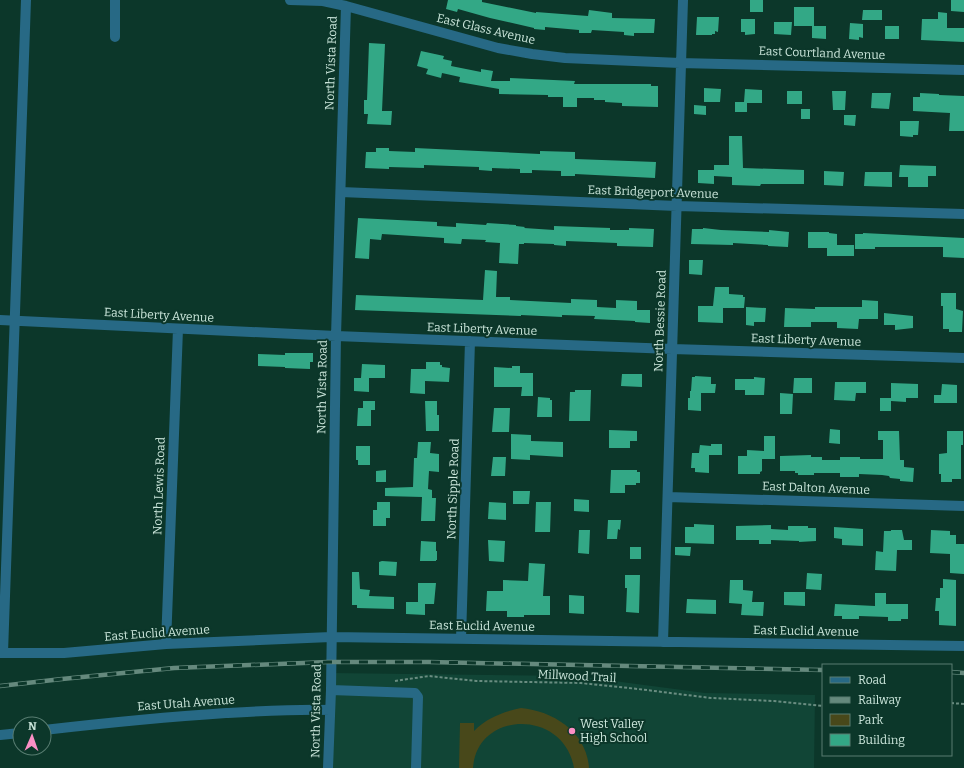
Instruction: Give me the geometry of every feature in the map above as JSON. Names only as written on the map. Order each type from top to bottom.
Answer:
[{"type":"street","points":[[2,653],[16,321],[26,0]]},
{"type":"street","points":[[115,0],[115,37]]},
{"type":"street","name":"East Glass Avenue","points":[[290,0],[323,1],[346,6],[498,48],[532,54],[565,58],[680,63]]},
{"type":"street","name":"North Bessie Road","points":[[663,642],[683,0]]},
{"type":"street","name":"North Vista Road","points":[[328,768],[331,690],[336,336],[346,6]]},
{"type":"street","name":"East Courtland Avenue","points":[[680,63],[964,70]]},
{"type":"street","name":"East Bridgeport Avenue","points":[[341,192],[677,206],[964,214]]},
{"type":"street","name":"East Liberty Avenue","points":[[0,320],[336,336],[672,349],[964,358]]},
{"type":"street","name":"North Lewis Road","points":[[166,644],[178,329]]},
{"type":"street","name":"North Sipple Road","points":[[461,638],[470,341]]},
{"type":"street","name":"East Dalton Avenue","points":[[668,497],[964,506]]},
{"type":"street","name":"East Euclid Avenue","points":[[2,653],[64,653],[166,644],[331,637],[964,646]]},
{"type":"street","points":[[331,690],[414,693],[418,697],[416,768]]},
{"type":"street","name":"East Utah Avenue","points":[[52,729],[160,717],[264,711],[330,710]]},
{"type":"street","points":[[0,735],[12,734]]},
{"type":"path","name":"Millwood Trail","points":[[392,682],[429,676],[476,680],[580,683],[710,698],[822,706]]},
{"type":"path","points":[[952,703],[964,704]]},
{"type":"shaded area","name":"West Valley High School","points":[[330,673],[576,676],[705,693],[815,695],[814,768],[328,768]]},
{"type":"green space","points":[[521,708],[545,714],[567,726],[582,744],[587,755],[589,768],[574,768],[567,749],[555,735],[539,727],[521,724],[504,727],[489,735],[478,749],[473,768],[459,768],[460,723],[474,723],[474,731],[484,722],[495,716],[507,711]]},
{"type":"building","points":[[448,0],[482,0],[482,2],[536,13],[588,16],[589,10],[612,13],[612,18],[655,19],[654,33],[634,33],[634,36],[624,35],[624,32],[592,30],[591,33],[579,33],[579,30],[545,27],[545,30],[534,29],[458,9],[457,12],[446,9]]},
{"type":"building","points":[[750,0],[763,0],[763,12],[750,12]]},
{"type":"building","points":[[951,0],[964,0],[964,12],[951,11]]},
{"type":"building","points":[[794,7],[814,7],[814,26],[826,26],[826,39],[812,38],[812,26],[794,26]]},
{"type":"building","points":[[863,10],[882,10],[882,20],[862,20]]},
{"type":"building","points":[[938,12],[947,13],[947,28],[964,28],[964,42],[921,40],[922,19],[938,19]]},
{"type":"building","points":[[697,17],[719,17],[718,32],[715,31],[715,34],[712,35],[696,35]]},
{"type":"building","points":[[741,19],[755,19],[755,34],[745,35],[745,32],[741,32]]},
{"type":"building","points":[[774,22],[792,22],[791,35],[774,34]]},
{"type":"building","points":[[850,23],[863,24],[863,38],[859,37],[859,40],[849,39]]},
{"type":"building","points":[[885,26],[899,26],[899,39],[885,39]]},
{"type":"building","points":[[369,43],[385,44],[382,111],[392,111],[391,125],[367,124],[368,114],[364,114],[364,100],[367,100]]},
{"type":"building","points":[[421,51],[444,56],[443,59],[452,61],[451,66],[481,72],[481,69],[493,71],[491,81],[510,81],[510,78],[575,81],[574,84],[651,84],[651,86],[658,86],[658,107],[622,106],[622,103],[605,102],[605,100],[594,100],[594,98],[577,98],[577,107],[563,107],[563,97],[548,97],[548,95],[499,94],[499,89],[459,82],[460,77],[442,73],[441,78],[426,74],[428,69],[417,66]]},
{"type":"building","points":[[704,88],[721,89],[720,102],[704,102]]},
{"type":"building","points":[[745,89],[762,90],[762,103],[747,103],[747,112],[735,112],[735,102],[744,102]]},
{"type":"building","points":[[787,91],[802,91],[802,104],[787,104]]},
{"type":"building","points":[[832,91],[846,91],[845,110],[833,110]]},
{"type":"building","points":[[872,93],[891,93],[889,109],[871,108]]},
{"type":"building","points":[[920,93],[964,96],[964,131],[949,131],[950,113],[913,111],[913,97],[920,97]]},
{"type":"building","points":[[694,105],[706,106],[706,115],[694,114]]},
{"type":"building","points":[[801,109],[810,109],[810,119],[801,119]]},
{"type":"building","points":[[844,115],[856,115],[855,126],[844,125]]},
{"type":"building","points":[[900,121],[919,121],[918,135],[913,135],[913,137],[900,136]]},
{"type":"building","points":[[729,136],[742,136],[743,168],[804,170],[804,184],[761,184],[760,186],[732,185],[732,177],[714,176],[714,184],[698,183],[698,170],[714,170],[714,165],[729,165]]},
{"type":"building","points":[[376,148],[389,148],[389,151],[415,152],[415,148],[540,154],[540,151],[575,152],[575,159],[656,162],[655,178],[575,174],[575,176],[561,176],[561,171],[532,170],[532,173],[520,173],[520,169],[492,168],[492,171],[479,170],[479,167],[424,165],[424,168],[365,168],[366,152],[376,152]]},
{"type":"building","points":[[900,165],[936,166],[936,176],[928,176],[928,187],[908,187],[908,177],[899,177]]},
{"type":"building","points":[[824,171],[844,172],[843,186],[824,185]]},
{"type":"building","points":[[865,172],[892,172],[892,187],[864,186]]},
{"type":"building","points":[[358,218],[437,222],[437,226],[456,227],[456,223],[486,225],[487,223],[554,230],[554,226],[610,228],[610,230],[629,230],[629,228],[654,229],[653,247],[617,246],[617,243],[566,241],[566,246],[524,243],[519,244],[518,264],[499,263],[500,243],[485,242],[486,240],[462,239],[461,244],[444,243],[444,238],[382,234],[381,240],[370,239],[369,259],[355,258]]},
{"type":"building","points":[[703,228],[789,232],[788,247],[733,243],[733,245],[691,244],[692,229]]},
{"type":"building","points":[[808,232],[829,232],[837,234],[837,245],[854,245],[854,256],[827,256],[827,248],[808,248]]},
{"type":"building","points":[[863,233],[964,238],[964,258],[943,257],[943,247],[875,247],[875,249],[855,249],[855,234]]},
{"type":"building","points":[[689,260],[703,260],[702,275],[689,274]]},
{"type":"building","points":[[485,270],[497,271],[496,297],[510,297],[510,300],[571,303],[571,299],[597,300],[597,307],[616,308],[616,300],[637,301],[637,310],[650,310],[650,323],[594,319],[595,316],[521,316],[355,310],[356,295],[483,300]]},
{"type":"building","points":[[715,287],[729,287],[729,294],[743,295],[743,297],[745,297],[744,308],[723,308],[723,323],[698,322],[698,306],[713,306]]},
{"type":"building","points":[[941,293],[956,293],[956,309],[963,311],[962,332],[949,332],[949,329],[943,329],[943,306],[941,306]]},
{"type":"building","points":[[862,300],[878,301],[878,319],[859,319],[858,329],[837,328],[837,322],[811,322],[811,327],[784,327],[785,308],[815,309],[815,307],[862,307]]},
{"type":"building","points":[[746,307],[766,308],[765,322],[754,322],[754,326],[746,325]]},
{"type":"building","points":[[884,313],[913,316],[913,328],[895,330],[895,325],[884,325]]},
{"type":"building","points":[[285,353],[313,353],[313,362],[310,362],[310,369],[258,366],[258,354],[285,355]]},
{"type":"building","points":[[426,362],[440,362],[442,367],[450,368],[449,382],[425,381],[425,394],[410,393],[411,369],[426,369]]},
{"type":"building","points":[[362,364],[385,365],[385,378],[369,378],[369,392],[354,391],[354,378],[361,378]]},
{"type":"building","points":[[512,366],[520,366],[520,373],[533,373],[533,396],[521,396],[522,387],[494,387],[494,367],[512,368]]},
{"type":"building","points":[[622,374],[642,374],[642,387],[621,386]]},
{"type":"building","points":[[692,377],[711,377],[711,384],[716,384],[715,393],[701,393],[701,411],[688,410],[688,398],[690,398]]},
{"type":"building","points":[[754,377],[765,378],[764,395],[745,395],[745,390],[735,390],[735,379],[754,379]]},
{"type":"building","points":[[794,378],[812,378],[812,393],[793,393]]},
{"type":"building","points":[[835,382],[866,382],[866,393],[856,393],[855,401],[834,400]]},
{"type":"building","points":[[891,383],[918,384],[918,398],[906,398],[906,402],[891,401],[891,411],[880,411],[880,398],[891,398]]},
{"type":"building","points":[[942,384],[957,385],[957,403],[934,403],[934,395],[941,395]]},
{"type":"building","points":[[575,390],[591,390],[590,421],[569,421],[570,392],[575,392]]},
{"type":"building","points":[[780,393],[793,394],[792,414],[780,414]]},
{"type":"building","points":[[538,397],[550,398],[550,400],[552,400],[552,417],[537,417]]},
{"type":"building","points":[[363,401],[375,401],[375,410],[371,410],[371,426],[357,426],[358,408],[363,408]]},
{"type":"building","points":[[425,401],[437,401],[439,431],[426,431]]},
{"type":"building","points":[[494,408],[510,408],[509,432],[492,432]]},
{"type":"building","points":[[830,429],[840,430],[840,444],[829,443]]},
{"type":"building","points":[[609,430],[637,431],[637,441],[630,441],[630,448],[609,448]]},
{"type":"building","points":[[878,431],[899,431],[900,460],[904,460],[904,467],[914,468],[913,482],[900,481],[900,479],[882,475],[859,474],[859,477],[840,477],[840,473],[814,473],[814,475],[798,475],[795,471],[780,471],[780,456],[811,455],[811,457],[822,457],[822,460],[840,460],[840,457],[883,459],[883,440],[878,440]]},
{"type":"building","points":[[947,431],[963,431],[963,445],[961,445],[961,479],[952,479],[952,482],[941,482],[941,474],[939,474],[939,454],[947,453]]},
{"type":"building","points":[[511,434],[531,435],[531,441],[563,442],[563,457],[530,455],[530,460],[511,459]]},
{"type":"building","points":[[764,436],[775,436],[775,459],[762,459],[762,471],[760,474],[738,474],[738,456],[747,456],[747,450],[764,451]]},
{"type":"building","points":[[418,442],[431,442],[430,453],[439,454],[439,472],[429,471],[428,489],[432,490],[432,498],[436,498],[435,521],[421,521],[422,497],[385,496],[385,488],[413,487],[414,458],[417,458]]},
{"type":"building","points":[[711,444],[722,444],[722,455],[709,455],[709,473],[695,472],[695,468],[691,468],[692,453],[699,453],[700,445],[711,446]]},
{"type":"building","points":[[356,446],[370,446],[370,465],[358,465],[358,460],[356,460]]},
{"type":"building","points":[[493,457],[506,457],[505,476],[491,476]]},
{"type":"building","points":[[386,470],[386,482],[376,482],[376,471]]},
{"type":"building","points":[[611,470],[637,470],[637,472],[640,472],[640,483],[636,483],[636,485],[625,485],[625,493],[610,493]]},
{"type":"building","points":[[513,491],[530,491],[529,504],[513,504]]},
{"type":"building","points":[[574,499],[589,500],[589,512],[574,511]]},
{"type":"building","points":[[377,502],[390,502],[390,518],[386,518],[386,526],[373,526],[373,510],[377,510]]},
{"type":"building","points":[[489,502],[506,503],[506,520],[488,519]]},
{"type":"building","points":[[536,502],[551,502],[550,532],[535,532]]},
{"type":"building","points":[[608,520],[621,520],[617,539],[607,539]]},
{"type":"building","points":[[694,524],[714,525],[714,544],[685,543],[685,527],[694,527]]},
{"type":"building","points":[[771,525],[771,529],[788,530],[788,526],[808,526],[808,528],[816,528],[816,541],[799,542],[771,540],[771,544],[759,544],[759,540],[736,540],[736,526]]},
{"type":"building","points":[[834,527],[863,529],[863,546],[842,545],[842,539],[834,538]]},
{"type":"building","points":[[579,530],[590,530],[589,554],[578,553]]},
{"type":"building","points":[[902,530],[904,540],[912,540],[912,550],[897,550],[896,571],[875,570],[876,551],[883,552],[884,531]]},
{"type":"building","points":[[931,530],[950,531],[950,535],[956,535],[956,544],[964,544],[964,574],[950,573],[950,554],[930,553]]},
{"type":"building","points":[[488,540],[505,541],[504,562],[489,561]]},
{"type":"building","points":[[421,541],[436,542],[436,561],[420,561]]},
{"type":"building","points":[[630,547],[641,547],[641,559],[630,559]]},
{"type":"building","points":[[675,547],[691,547],[690,556],[675,555]]},
{"type":"building","points":[[379,562],[397,562],[396,576],[379,575]]},
{"type":"building","points":[[529,563],[545,564],[543,596],[550,596],[550,615],[524,615],[524,617],[507,617],[507,611],[486,611],[487,591],[503,591],[503,580],[528,581]]},
{"type":"building","points":[[352,572],[359,572],[360,589],[370,590],[369,596],[394,597],[394,609],[357,608],[357,605],[352,605]]},
{"type":"building","points":[[807,573],[822,574],[821,590],[806,589]]},
{"type":"building","points":[[625,575],[640,575],[639,613],[626,612],[627,588],[625,588]]},
{"type":"building","points":[[943,579],[956,580],[956,626],[939,625],[939,611],[935,611],[936,598],[940,598],[940,588],[943,588]]},
{"type":"building","points":[[730,580],[743,580],[743,590],[753,591],[752,602],[764,602],[763,616],[741,615],[742,604],[729,603]]},
{"type":"building","points":[[418,583],[436,583],[434,604],[425,604],[425,615],[406,614],[406,602],[418,602]]},
{"type":"building","points":[[784,592],[805,592],[805,606],[784,605]]},
{"type":"building","points":[[875,593],[886,593],[886,604],[908,604],[908,619],[901,619],[901,621],[888,621],[888,617],[859,616],[859,619],[842,619],[842,616],[834,616],[835,604],[875,606]]},
{"type":"building","points":[[569,595],[584,596],[584,614],[569,613]]},
{"type":"building","points":[[687,599],[716,600],[716,614],[686,613]]},
{"type":"railway","points":[[0,686],[174,668],[328,662],[429,662],[822,670]]},
{"type":"railway","points":[[952,672],[964,673]]},
{"type":"place","name":"West Valley High School","points":[[572,731]]}]
